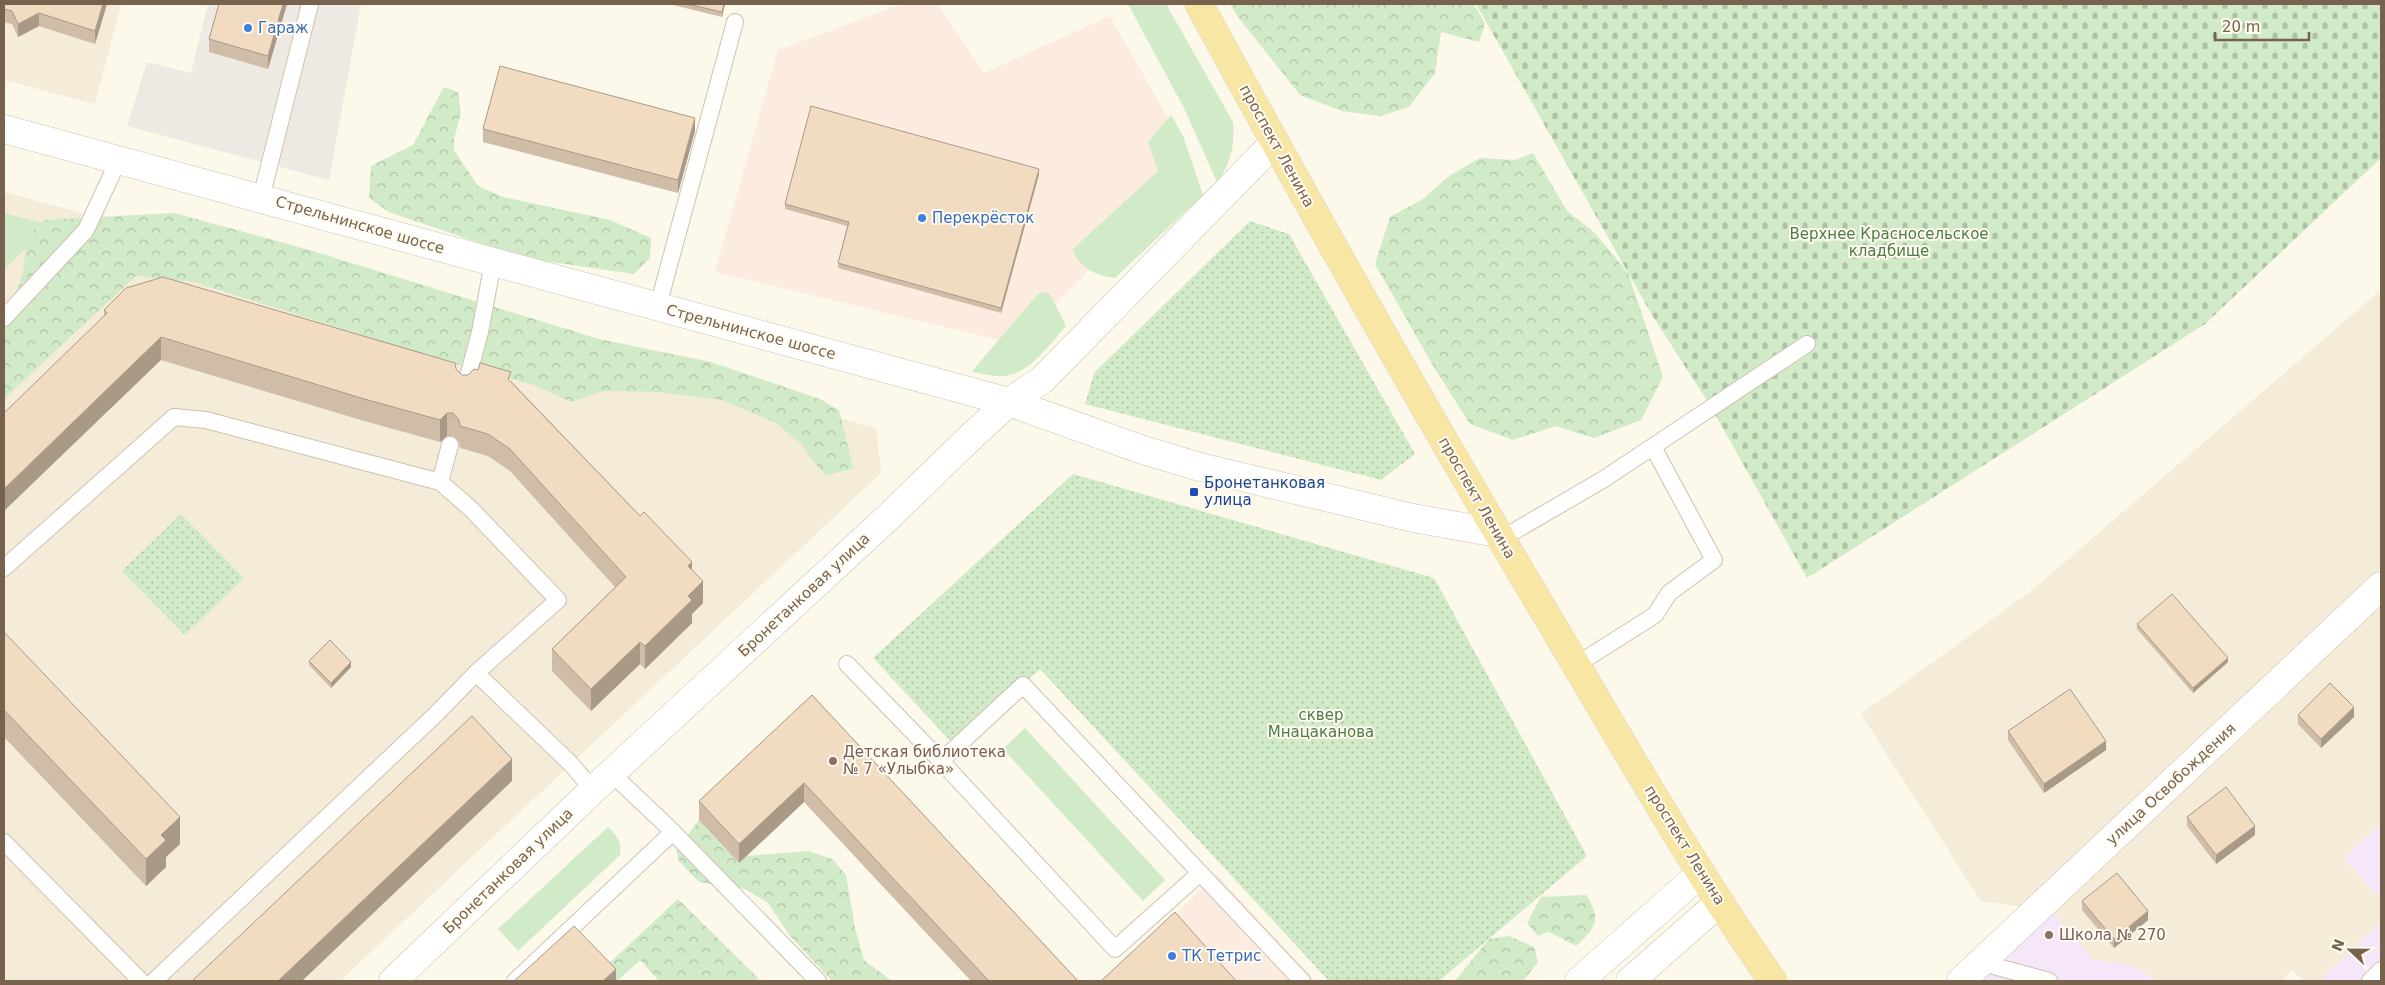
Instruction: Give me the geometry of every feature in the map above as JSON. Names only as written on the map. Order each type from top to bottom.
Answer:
[{"type":"main road","name":"проспект Ленина","points":[[1199,4],[1275,142],[1499,536],[1701,873],[1773,981]]},
{"type":"street","name":"Стрельнинское шоссе","points":[[4,129],[1009,402],[1143,450],[1200,467],[1413,518],[1499,536]]},
{"type":"street","name":"Бронетанковая улица","points":[[393,981],[602,782],[1009,402],[1042,380],[1275,142]]},
{"type":"street","name":"улица Освобождения","points":[[1961,981],[2381,586]]},
{"type":"street","points":[[1579,981],[1701,873]]},
{"type":"street","points":[[1630,981],[1720,902]]},
{"type":"lane","points":[[261,198],[310,4]]},
{"type":"lane","points":[[658,306],[735,22]]},
{"type":"lane","points":[[4,318],[86,230],[119,159]]},
{"type":"lane","points":[[464,388],[480,332],[493,262]]},
{"type":"lane","points":[[1499,536],[1604,480],[1807,344]]},
{"type":"lane","points":[[4,568],[174,417],[206,420],[440,482],[484,522],[558,600],[476,674],[154,981]]},
{"type":"lane","points":[[440,482],[450,445]]},
{"type":"lane","points":[[1576,665],[1655,615],[1669,593],[1714,560],[1653,447]]},
{"type":"lane","points":[[847,664],[941,761],[1115,949],[1200,873]]},
{"type":"lane","points":[[476,674],[571,764],[602,782],[673,832],[818,981]]},
{"type":"lane","points":[[941,761],[1024,685],[1302,981]]},
{"type":"lane","points":[[515,981],[673,832]]},
{"type":"lane","points":[[4,842],[140,981]]},
{"type":"lane","points":[[1986,958],[1994,966],[2049,981]]},
{"type":"lane","points":[[2370,981],[2381,970]]},
{"type":"shaded area","points":[[4,4],[121,4],[95,104],[4,80]]},
{"type":"shaded area","points":[[208,4],[361,4],[329,180],[127,126],[147,62],[191,73]]},
{"type":"shaded area","points":[[902,4],[937,4],[984,73],[1110,16],[1194,164],[1016,344],[715,272],[778,50]]},
{"type":"shaded area","points":[[4,192],[876,428],[881,473],[340,981],[4,981]]},
{"type":"shaded area","points":[[2381,290],[2381,824],[2344,858],[2381,899],[2381,922],[2320,981],[2304,981],[2291,970],[2283,981],[2157,981],[2130,965],[2094,960],[2051,911],[1981,901],[1861,714],[2030,592]]},
{"type":"shaded area","points":[[2381,824],[2381,899],[2344,858]]},
{"type":"shaded area","points":[[1217,875],[1316,981],[1103,981]]},
{"type":"shaded area","name":"Школа № 270","points":[[2051,911],[2094,960],[2130,965],[2157,981],[1978,981]]},
{"type":"shaded area","points":[[2381,922],[2381,981],[2320,981]]},
{"type":"green space","points":[[1128,4],[1166,4],[1233,122],[1231,154],[1226,168],[1217,182],[1184,108]]},
{"type":"green space","points":[[1230,4],[1474,4],[1485,24],[1479,42],[1441,32],[1435,73],[1409,107],[1380,116],[1342,111],[1300,95],[1238,17]]},
{"type":"green space","name":"Верхнее Красносельское кладбище","points":[[1476,4],[2381,4],[2381,158],[2205,324],[1807,578],[1711,407],[1652,315]]},
{"type":"green space","points":[[444,87],[458,92],[461,113],[454,139],[454,150],[478,186],[503,197],[610,220],[651,238],[650,258],[634,274],[523,258],[389,212],[369,198],[371,166],[413,145]]},
{"type":"green space","points":[[1171,115],[1183,136],[1203,195],[1115,278],[1089,270],[1080,262],[1072,250],[1158,171],[1148,142]]},
{"type":"green space","points":[[1533,153],[1567,211],[1594,232],[1628,273],[1663,377],[1641,420],[1594,438],[1556,426],[1513,440],[1470,424],[1432,364],[1375,264],[1390,217],[1423,199],[1449,176],[1480,158],[1515,160]]},
{"type":"green space","points":[[4,213],[49,225],[4,270]]},
{"type":"green space","points":[[174,213],[306,249],[599,339],[711,362],[820,399],[839,410],[853,468],[825,476],[800,443],[776,423],[722,400],[657,392],[604,391],[571,402],[534,385],[437,359],[194,282],[136,276],[4,399],[4,326],[23,273],[27,237],[44,220]]},
{"type":"green space","points":[[1250,221],[1289,234],[1415,454],[1381,480],[1085,404],[1094,373]]},
{"type":"green space","points":[[1043,292],[1050,294],[1066,326],[1039,357],[1014,374],[997,376],[973,372],[1038,294]]},
{"type":"green space","name":"сквер Мнацаканова","points":[[1073,474],[1434,578],[1587,856],[1439,981],[1329,981],[1040,669],[956,747],[873,658]]},
{"type":"green space","points":[[181,514],[244,578],[185,635],[122,571]]},
{"type":"green space","points":[[1025,728],[1165,880],[1143,901],[1003,749]]},
{"type":"green space","points":[[699,820],[739,863],[746,856],[808,851],[832,859],[846,875],[855,928],[864,960],[892,981],[832,981],[790,936],[768,903],[745,889],[699,882],[679,861],[676,850]]},
{"type":"green space","points":[[608,827],[618,840],[620,855],[518,951],[498,929]]},
{"type":"green space","points":[[1586,895],[1594,911],[1594,923],[1592,929],[1576,946],[1549,932],[1538,936],[1527,923],[1541,897]]},
{"type":"green space","points":[[678,899],[758,978],[757,981],[659,981],[640,960],[617,981],[603,969]]},
{"type":"green space","points":[[1509,936],[1534,947],[1538,962],[1523,981],[1455,981],[1489,939]]},
{"type":"building","points":[[4,4],[103,4],[95,31],[39,13],[18,24],[12,11],[4,9]]},
{"type":"building","name":"Гараж","points":[[219,4],[283,4],[268,56],[209,39]]},
{"type":"building","points":[[687,4],[724,4],[722,12]]},
{"type":"building","points":[[500,66],[695,118],[678,180],[483,129]]},
{"type":"building","name":"Перекрёсток","points":[[811,106],[1039,169],[1001,308],[838,263],[849,222],[785,204]]},
{"type":"building","points":[[163,277],[455,363],[456,369],[462,375],[468,375],[474,369],[478,370],[480,363],[511,372],[508,379],[640,516],[644,512],[692,562],[688,566],[703,581],[688,596],[692,600],[645,646],[640,642],[591,689],[552,649],[626,577],[510,449],[488,434],[460,426],[459,420],[453,413],[447,413],[440,420],[161,337],[4,489],[4,413],[107,313],[104,310],[126,288]]},
{"type":"building","points":[[2172,594],[2228,658],[2193,688],[2137,624]]},
{"type":"building","points":[[4,632],[180,817],[161,835],[166,840],[146,859],[4,710]]},
{"type":"building","points":[[330,640],[351,662],[331,683],[309,661]]},
{"type":"building","points":[[2330,683],[2354,707],[2321,739],[2298,715]]},
{"type":"building","points":[[2070,689],[2106,741],[2044,784],[2008,731]]},
{"type":"building","points":[[812,695],[1078,981],[989,981],[804,783],[739,844],[699,801]]},
{"type":"building","points":[[472,716],[512,759],[278,981],[192,981]]},
{"type":"building","points":[[2226,787],[2255,826],[2216,855],[2187,817]]},
{"type":"building","points":[[2117,873],[2148,911],[2114,939],[2082,901]]},
{"type":"building","points":[[1175,912],[1236,981],[1101,981]]},
{"type":"building","points":[[574,926],[616,969],[603,981],[514,981]]},
{"type":"place","name":"Гараж","points":[[248,28]]},
{"type":"place","name":"Перекрёсток","points":[[922,218]]},
{"type":"place","name":"Бронетанковая улица","points":[[1194,492]]},
{"type":"place","name":"Детская библиотека № 7 «Улыбка»","points":[[833,761]]},
{"type":"place","name":"Школа № 270","points":[[2049,935]]},
{"type":"place","name":"ТК Тетрис","points":[[1172,956]]}]
